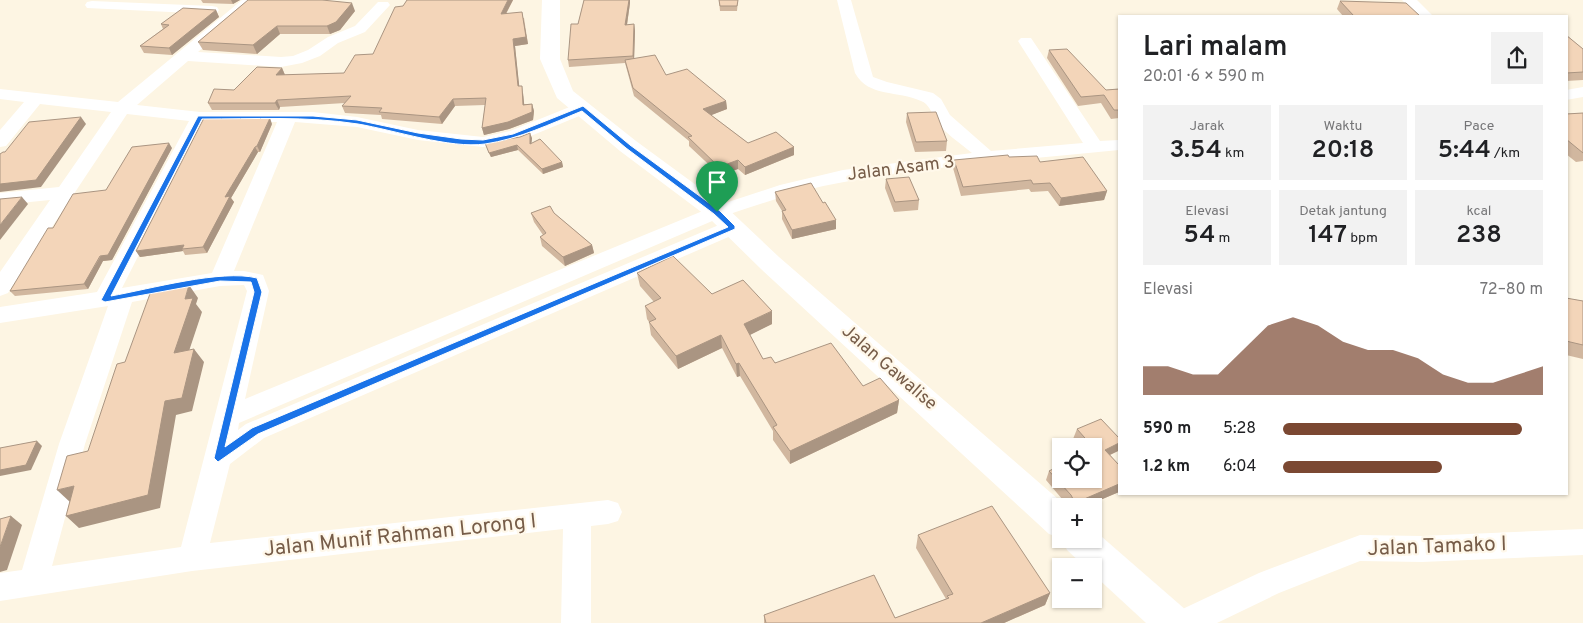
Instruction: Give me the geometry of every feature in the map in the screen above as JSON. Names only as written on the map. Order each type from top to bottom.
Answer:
[{"type":"street","points":[[0,288],[122,108],[251,0]]},
{"type":"street","name":"Jalan Gawalise","points":[[551,0],[550,60],[554,74],[564,94],[628,146],[725,220],[770,264],[950,422],[1052,515]]},
{"type":"street","points":[[844,0],[863,73],[867,80],[881,86],[927,97],[935,103],[943,118],[987,157]]},
{"type":"street","points":[[1409,0],[1425,15]]},
{"type":"street","points":[[92,5],[238,11]]},
{"type":"street","points":[[184,56],[281,62],[296,60],[314,53],[333,40],[360,28],[383,5]]},
{"type":"street","points":[[1026,41],[1095,147]]},
{"type":"street","points":[[1568,94],[1583,92]]},
{"type":"street","points":[[0,94],[200,117],[288,117],[357,122],[418,135],[483,142],[523,133],[583,108]]},
{"type":"street","points":[[0,142],[36,98]]},
{"type":"street","points":[[33,580],[114,297],[200,117]]},
{"type":"street","points":[[220,278],[288,117]]},
{"type":"street","name":"Jalan Asam 3","points":[[725,220],[816,181],[987,157],[1118,145]]},
{"type":"street","points":[[0,199],[65,192]]},
{"type":"street","points":[[229,416],[725,220]]},
{"type":"street","points":[[218,458],[263,428],[725,220]]},
{"type":"street","points":[[0,315],[220,278],[255,280],[258,292],[229,416],[192,558]]},
{"type":"street","name":"Jalan Munif Rahman Lorong I","points":[[0,586],[192,558],[608,512]]},
{"type":"street","points":[[576,516],[576,623]]},
{"type":"street","name":"Jalan Tamako I","points":[[1185,623],[1269,583],[1360,548],[1422,549],[1583,542]]},
{"type":"street","points":[[1089,548],[1173,623]]},
{"type":"building","points":[[248,0],[322,0],[352,3],[336,22],[327,26],[277,26],[253,45],[198,42]]},
{"type":"building","points":[[407,0],[508,0],[501,14],[522,12],[526,37],[513,39],[518,86],[522,86],[523,105],[532,104],[532,112],[508,122],[482,128],[486,98],[453,99],[439,117],[379,112],[382,108],[342,106],[351,96],[277,100],[275,103],[208,103],[214,89],[234,90],[257,67],[282,68],[276,75],[344,73],[355,55],[373,54],[395,7],[403,6]]},
{"type":"building","points":[[584,0],[629,0],[625,25],[634,24],[633,56],[568,60],[571,24],[578,24]]},
{"type":"building","points":[[719,0],[738,0],[737,6],[720,6]]},
{"type":"building","points":[[1340,1],[1406,3],[1419,15],[1353,15]]},
{"type":"building","points":[[183,8],[216,10],[169,48],[140,46],[169,25],[161,24]]},
{"type":"building","points":[[1568,37],[1583,49],[1583,72],[1568,73]]},
{"type":"building","points":[[1067,49],[1106,90],[1118,89],[1118,110],[1114,110],[1104,95],[1081,97],[1049,50]]},
{"type":"building","points":[[655,55],[666,75],[687,69],[726,101],[703,109],[748,143],[776,132],[794,147],[745,167],[738,160],[719,167],[688,137],[692,136],[633,88],[625,60]]},
{"type":"building","points":[[936,112],[947,141],[916,142],[907,113]]},
{"type":"building","points":[[1583,113],[1583,153],[1568,141],[1568,114]]},
{"type":"building","points":[[81,117],[36,180],[0,184],[0,154],[5,152],[29,122]]},
{"type":"building","points":[[204,118],[270,118],[257,146],[225,197],[230,196],[203,247],[182,249],[184,245],[136,251]]},
{"type":"building","points":[[530,133],[530,144],[540,139],[562,162],[542,169],[517,145],[489,153],[485,143],[520,137]]},
{"type":"building","points":[[169,143],[108,255],[100,256],[84,284],[10,291],[48,228],[53,228],[73,194],[106,190],[132,147]]},
{"type":"building","points":[[1008,155],[1009,157],[1037,156],[1040,162],[1083,157],[1107,191],[1061,198],[1050,183],[1033,184],[1031,180],[963,187],[954,160]]},
{"type":"building","points":[[909,177],[919,200],[895,202],[886,179]]},
{"type":"building","points":[[811,183],[836,220],[792,230],[782,211],[786,210],[775,192]]},
{"type":"building","points":[[22,197],[0,225],[0,199]]},
{"type":"building","points":[[550,206],[554,213],[592,245],[563,257],[540,237],[546,233],[531,213]]},
{"type":"building","points":[[673,256],[712,294],[743,280],[772,311],[744,324],[763,359],[771,357],[775,363],[831,343],[863,386],[880,378],[899,400],[790,451],[773,427],[777,425],[739,363],[736,364],[721,335],[676,356],[649,322],[656,319],[645,306],[661,298],[637,273]]},
{"type":"building","points":[[189,285],[185,299],[193,298],[174,353],[194,349],[182,398],[165,401],[148,495],[66,516],[74,486],[57,490],[67,456],[88,451],[117,364],[125,362],[151,291]]},
{"type":"building","points":[[1568,298],[1583,301],[1583,345],[1568,341]]},
{"type":"building","points":[[1101,419],[1118,437],[1118,444],[1105,450],[1118,464],[1118,484],[1087,498],[1072,498],[1065,488],[1102,488],[1102,438],[1085,438],[1077,429]]},
{"type":"building","points":[[37,441],[26,465],[0,470],[0,448]]},
{"type":"building","points":[[992,506],[1050,593],[981,623],[766,623],[764,615],[874,575],[895,618],[949,598],[947,596],[953,594],[918,535]]},
{"type":"building","points":[[11,516],[0,547],[0,519]]},
{"type":"route","points":[[583,108],[628,146],[717,212],[733,227],[286,417],[255,431],[218,458],[258,292],[255,280],[220,278],[105,300],[200,117],[313,118],[357,122],[418,135],[483,142],[515,136],[583,108]]}]
